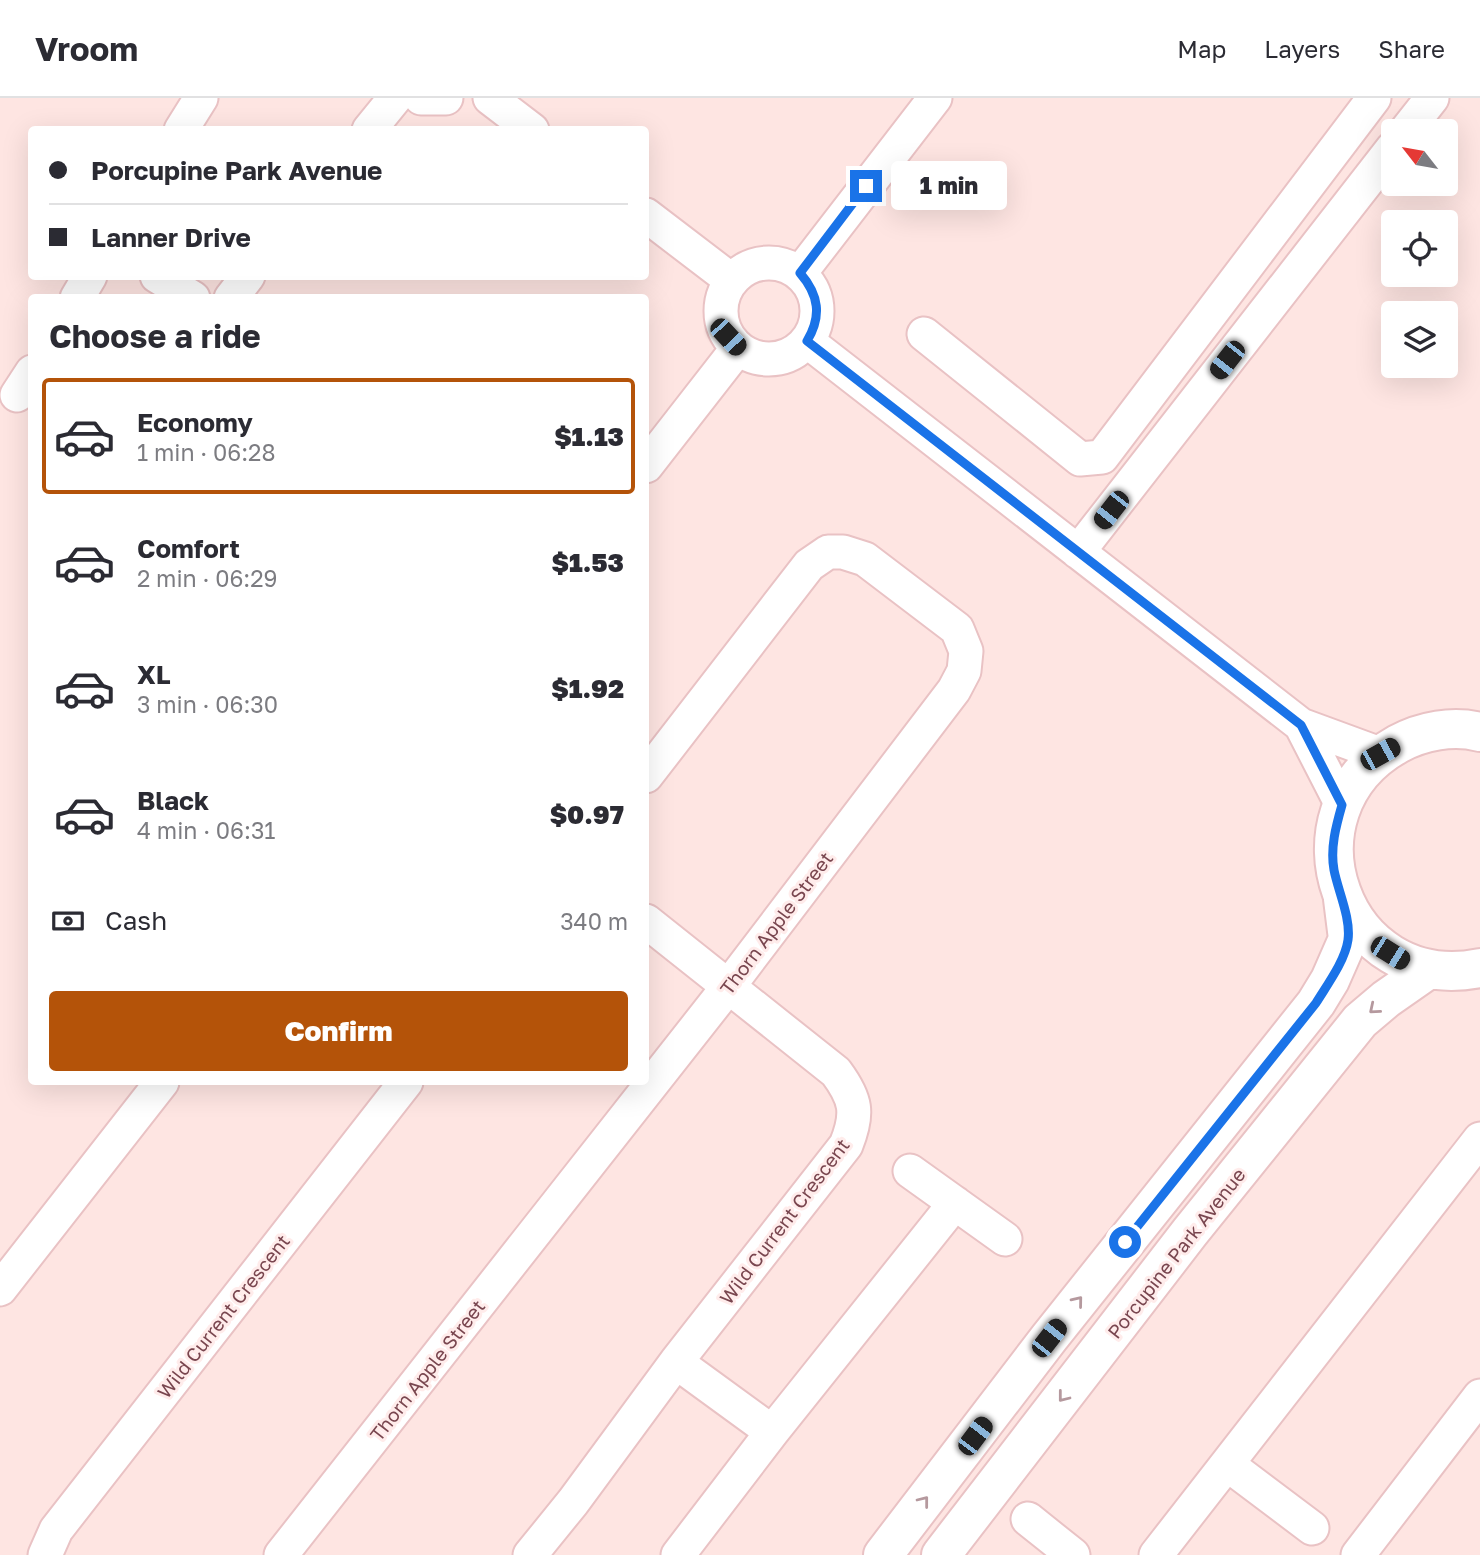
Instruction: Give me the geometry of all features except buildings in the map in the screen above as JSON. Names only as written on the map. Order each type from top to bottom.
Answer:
[{"type":"street","points":[[184,126],[201,98]]},
{"type":"street","points":[[372,126],[395,98]]},
{"type":"street","points":[[421,98],[446,98]]},
{"type":"street","points":[[491,98],[527,126]]},
{"type":"street","points":[[800,273],[935,98]]},
{"type":"street","points":[[924,334],[1080,459],[1102,457],[1374,98]]},
{"type":"street","points":[[1415,119],[1432,98]]},
{"type":"street","points":[[1078,552],[1381,163]]},
{"type":"street","points":[[649,217],[732,280]]},
{"type":"street","points":[[772,262],[787,265],[800,273],[810,284],[818,313],[815,328],[807,341],[795,352],[782,358],[751,356],[738,348],[728,337],[720,308],[724,293],[732,280],[743,270],[772,262]]},
{"type":"street","points":[[164,280],[186,294]]},
{"type":"street","points":[[234,294],[245,280]]},
{"type":"street","points":[[807,341],[1301,725],[1380,754]]},
{"type":"street","points":[[649,462],[738,348]]},
{"type":"street","name":"Thorn Apple Street","points":[[281,1555],[728,987],[954,690],[964,671],[966,651],[957,629],[865,559],[843,552],[828,552],[809,565],[649,772]]},
{"type":"street","points":[[1301,725],[1342,805]]},
{"type":"street","points":[[883,1555],[1057,1328],[1316,1003],[1330,980],[1348,939],[1343,900],[1334,869],[1334,836],[1342,805],[1357,777],[1380,754],[1408,738],[1439,729],[1477,729]]},
{"type":"street","points":[[1343,900],[1357,925],[1378,945],[1402,960],[1448,972],[1480,968]]},
{"type":"street","name":"Wild Current Crescent","points":[[530,1555],[676,1362],[846,1145],[853,1126],[851,1092],[836,1072],[649,923]]},
{"type":"street","name":"Porcupine Park Avenue","points":[[941,1555],[1190,1232],[1360,1021],[1429,969]]},
{"type":"street","points":[[0,1289],[160,1085]]},
{"type":"street","name":"Wild Current Crescent","points":[[45,1555],[56,1530],[405,1085]]},
{"type":"street","points":[[1156,1555],[1480,1139]]},
{"type":"street","points":[[910,1171],[1005,1239]]},
{"type":"street","points":[[678,1555],[772,1432],[955,1203]]},
{"type":"street","points":[[676,1362],[772,1432]]},
{"type":"street","points":[[1368,1551],[1480,1396]]},
{"type":"street","points":[[1227,1464],[1312,1528]]},
{"type":"street","points":[[1028,1519],[1073,1555]]},
{"type":"route","points":[[866,186],[800,273],[810,284],[818,313],[815,328],[807,341],[1301,725],[1342,805],[1334,836],[1334,869],[1343,900],[1348,939],[1341,959],[1316,1003],[1125,1242]]}]
